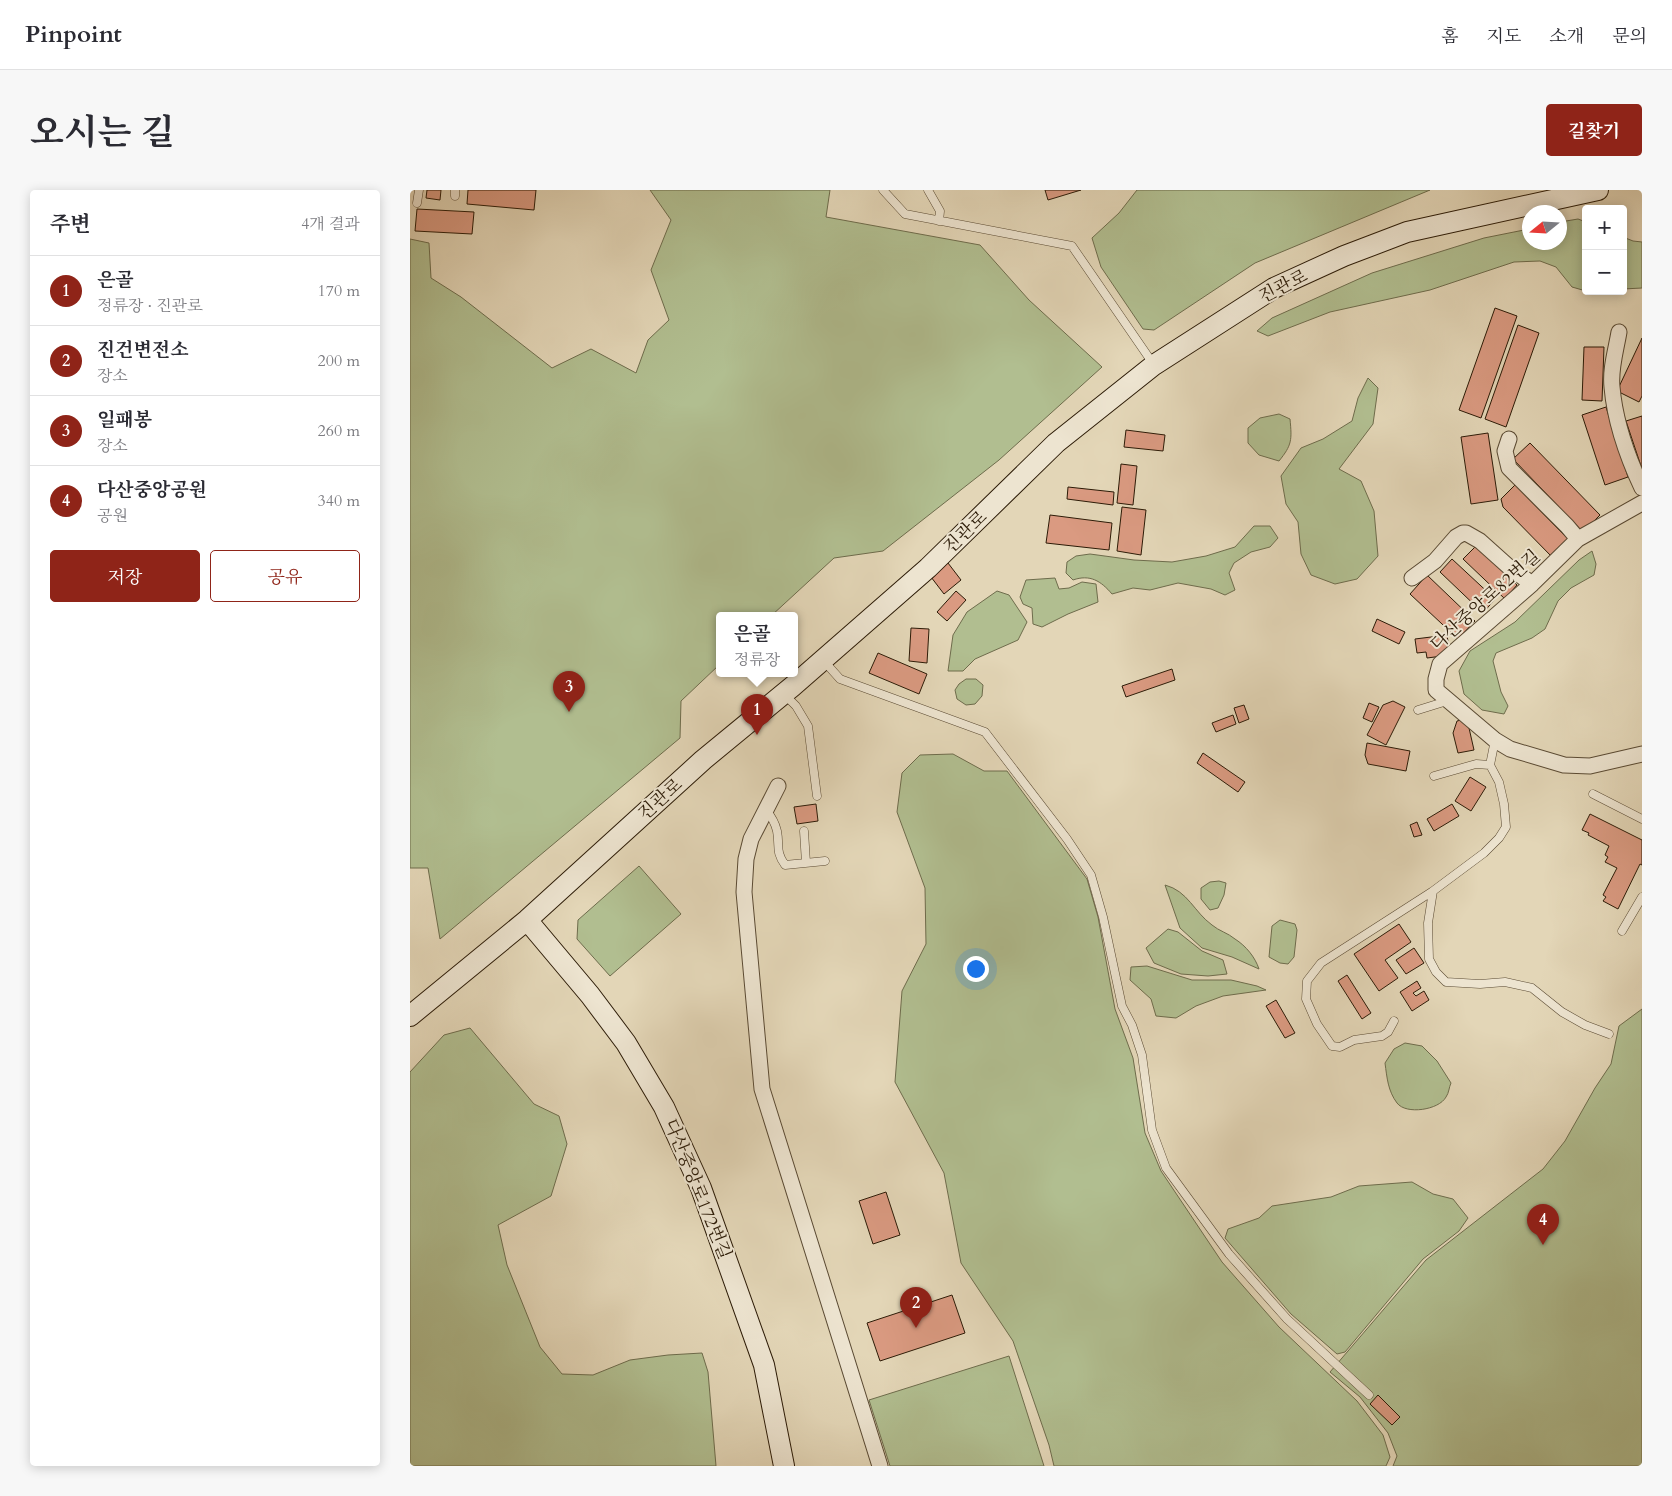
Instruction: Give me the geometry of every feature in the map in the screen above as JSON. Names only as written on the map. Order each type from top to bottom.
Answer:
[{"type":"main road","name":"진관로","points":[[410,1016],[527,920],[703,760],[784,694],[928,568],[1056,443],[1154,365],[1274,288],[1344,256],[1407,232],[1598,190]]},
{"type":"main road","name":"다산중앙로172번길","points":[[527,920],[590,995],[626,1043],[664,1107],[701,1188],[764,1365],[784,1466]]},
{"type":"street","points":[[1618,332],[1612,376],[1614,404],[1619,428],[1630,457],[1630,464],[1642,488]]},
{"type":"street","points":[[1509,439],[1505,451],[1509,468],[1578,539]]},
{"type":"street","name":"다산중앙로82번길","points":[[1642,502],[1578,539],[1532,584],[1440,664],[1436,678],[1436,690],[1495,740],[1510,749],[1564,766],[1590,766],[1642,754]]},
{"type":"street","points":[[1412,578],[1435,560],[1456,537],[1466,533],[1480,541],[1509,567],[1532,584]]},
{"type":"street","points":[[778,786],[751,839],[746,858],[744,892],[762,1089],[880,1466]]},
{"type":"lane","points":[[417,203],[419,190]]},
{"type":"lane","points":[[883,190],[905,214],[1072,246],[1154,365]]},
{"type":"lane","points":[[928,190],[940,211],[939,221]]},
{"type":"lane","points":[[823,660],[840,679],[984,732],[1067,839],[1091,875],[1103,917],[1122,1006],[1132,1024],[1142,1055],[1152,1130],[1166,1168],[1229,1254],[1287,1319],[1369,1396]]},
{"type":"lane","points":[[784,694],[796,706],[808,726],[817,796]]},
{"type":"lane","points":[[1418,710],[1447,700]]},
{"type":"lane","points":[[1394,1021],[1388,1032],[1382,1036],[1354,1040],[1340,1047],[1332,1046],[1317,1024],[1306,999],[1307,981],[1321,963],[1433,892],[1484,853],[1499,838],[1506,827],[1504,804],[1499,782],[1490,765],[1495,740]]},
{"type":"lane","points":[[1434,776],[1476,764],[1490,765]]},
{"type":"lane","points":[[1593,794],[1642,819]]},
{"type":"lane","points":[[766,810],[774,820],[779,856],[785,865],[825,861]]},
{"type":"lane","points":[[804,831],[806,863]]},
{"type":"lane","points":[[1433,892],[1428,923],[1429,959],[1436,972],[1446,982],[1480,984],[1505,982],[1532,988],[1562,1012],[1585,1025],[1609,1034]]},
{"type":"lane","points":[[1622,931],[1642,897]]},
{"type":"green space","points":[[650,190],[830,190],[826,217],[980,245],[1029,300],[1102,367],[999,460],[883,551],[834,558],[775,612],[716,612],[716,668],[681,701],[680,738],[440,939],[428,868],[410,868],[410,239],[429,243],[431,278],[461,297],[552,368],[591,349],[636,373],[648,340],[669,320],[651,270],[671,220]]},
{"type":"green space","points":[[1137,190],[1430,190],[1255,263],[1154,330],[1143,329],[1101,267],[1092,238],[1119,213]]},
{"type":"green space","points":[[1578,219],[1582,220],[1582,290],[1572,287],[1556,267],[1540,261],[1514,262],[1430,290],[1330,312],[1268,336],[1257,331],[1272,318],[1372,273],[1484,238],[1522,230],[1522,250],[1567,250],[1567,221]]},
{"type":"green space","points":[[1627,239],[1642,242],[1642,288],[1627,289]]},
{"type":"green space","points":[[1368,378],[1378,388],[1373,424],[1339,469],[1361,481],[1374,511],[1378,556],[1357,579],[1335,584],[1311,575],[1301,554],[1298,522],[1286,504],[1281,476],[1301,448],[1323,439],[1352,421],[1358,398]]},
{"type":"green space","points":[[1279,414],[1290,419],[1291,432],[1289,446],[1279,461],[1259,455],[1248,443],[1248,428],[1260,418]]},
{"type":"green space","points":[[1254,526],[1270,526],[1278,538],[1270,547],[1251,552],[1234,563],[1229,573],[1235,590],[1225,595],[1211,589],[1178,583],[1150,590],[1133,588],[1112,594],[1104,585],[1095,580],[1079,578],[1073,580],[1066,573],[1067,562],[1076,556],[1090,554],[1134,560],[1172,562],[1206,556],[1235,547]]},
{"type":"green space","points":[[1592,551],[1596,564],[1594,575],[1571,588],[1558,601],[1545,629],[1532,638],[1496,653],[1493,661],[1501,692],[1508,706],[1504,714],[1482,710],[1464,694],[1459,671],[1470,651],[1515,622],[1579,560]]},
{"type":"green space","points":[[1055,578],[1059,589],[1069,588],[1082,582],[1096,584],[1098,602],[1042,627],[1033,624],[1032,608],[1023,604],[1020,597],[1026,580]]},
{"type":"green space","points":[[997,591],[1009,595],[1027,622],[1018,640],[975,659],[963,671],[948,671],[953,635],[967,612]]},
{"type":"green space","points":[[966,679],[976,679],[983,685],[982,696],[975,704],[966,705],[957,699],[955,690]]},
{"type":"green space","points":[[953,754],[984,771],[1007,771],[1087,879],[1098,917],[1115,1009],[1133,1058],[1145,1133],[1161,1171],[1222,1262],[1279,1327],[1357,1401],[1383,1435],[1390,1457],[1386,1466],[1054,1466],[1049,1445],[1013,1341],[961,1263],[944,1173],[895,1082],[902,991],[926,944],[925,888],[897,812],[902,773],[920,755]]},
{"type":"green space","points":[[639,866],[681,914],[610,976],[577,939],[578,920]]},
{"type":"green space","points":[[1219,881],[1226,883],[1224,895],[1218,908],[1210,910],[1201,899],[1201,888],[1210,882]]},
{"type":"green space","points":[[1165,885],[1180,892],[1206,920],[1243,945],[1253,956],[1259,969],[1232,957],[1202,948],[1180,928]]},
{"type":"green space","points":[[1280,920],[1295,924],[1297,930],[1294,957],[1288,964],[1280,963],[1269,957],[1272,926]]},
{"type":"green space","points":[[1168,929],[1178,932],[1202,951],[1223,960],[1227,974],[1208,976],[1181,974],[1154,963],[1146,948]]},
{"type":"green space","points":[[1147,966],[1192,980],[1231,980],[1266,990],[1223,996],[1196,1006],[1176,1018],[1156,1016],[1151,999],[1130,980],[1131,967]]},
{"type":"green space","points":[[1642,1009],[1642,1466],[1393,1466],[1397,1456],[1388,1433],[1360,1397],[1330,1372],[1426,1260],[1543,1169],[1565,1141],[1611,1064],[1619,1026]]},
{"type":"green space","points":[[470,1028],[534,1104],[559,1116],[567,1144],[551,1196],[498,1225],[507,1265],[540,1347],[562,1374],[593,1375],[630,1360],[702,1353],[708,1372],[716,1466],[410,1466],[410,1072],[444,1035]]},
{"type":"green space","points":[[1405,1043],[1422,1046],[1437,1061],[1451,1083],[1448,1094],[1437,1105],[1415,1110],[1407,1109],[1397,1103],[1392,1094],[1388,1084],[1385,1063],[1394,1049]]},
{"type":"green space","points":[[1412,1182],[1433,1194],[1453,1199],[1468,1218],[1459,1231],[1423,1259],[1345,1352],[1337,1354],[1291,1314],[1225,1238],[1228,1229],[1259,1218],[1272,1206],[1331,1197],[1359,1186]]},
{"type":"green space","points":[[1009,1356],[1044,1466],[890,1466],[869,1400]]},
{"type":"building","points":[[427,190],[441,190],[440,200],[426,198]]},
{"type":"building","points":[[468,190],[536,190],[534,210],[467,204]]},
{"type":"building","points":[[1045,190],[1081,190],[1048,200]]},
{"type":"building","points":[[417,209],[474,212],[472,234],[415,231]]},
{"type":"building","points":[[1495,308],[1517,316],[1481,418],[1459,410]]},
{"type":"building","points":[[1518,325],[1539,333],[1506,427],[1485,419]]},
{"type":"building","points":[[1642,338],[1642,396],[1639,402],[1617,391]]},
{"type":"building","points":[[1584,347],[1604,347],[1602,401],[1582,400]]},
{"type":"building","points":[[1606,407],[1628,477],[1605,485],[1582,415]]},
{"type":"building","points":[[1642,416],[1642,469],[1626,421]]},
{"type":"building","points":[[1126,430],[1165,435],[1163,451],[1124,447]]},
{"type":"building","points":[[1488,433],[1498,500],[1471,504],[1461,437]]},
{"type":"building","points":[[1530,443],[1600,515],[1583,532],[1513,459]]},
{"type":"building","points":[[1121,464],[1137,466],[1133,505],[1117,503]]},
{"type":"building","points":[[1515,485],[1570,541],[1553,558],[1503,507],[1501,499]]},
{"type":"building","points":[[1068,487],[1114,492],[1113,505],[1067,499]]},
{"type":"building","points":[[1122,507],[1146,510],[1141,555],[1117,551]]},
{"type":"building","points":[[1050,515],[1112,523],[1109,550],[1046,543]]},
{"type":"building","points":[[1476,546],[1517,585],[1505,599],[1463,559]]},
{"type":"building","points":[[1452,559],[1495,599],[1483,613],[1440,572]]},
{"type":"building","points":[[948,563],[961,580],[944,594],[931,577]]},
{"type":"building","points":[[1427,575],[1475,621],[1458,639],[1410,594]]},
{"type":"building","points":[[956,591],[966,600],[947,621],[937,612]]},
{"type":"building","points":[[1377,619],[1405,632],[1399,644],[1372,631]]},
{"type":"building","points":[[911,628],[929,629],[927,663],[909,661]]},
{"type":"building","points":[[1447,635],[1450,655],[1427,658],[1426,652],[1417,653],[1415,639]]},
{"type":"building","points":[[878,653],[927,674],[919,694],[869,673]]},
{"type":"building","points":[[1172,669],[1175,680],[1126,697],[1122,686]]},
{"type":"building","points":[[1393,701],[1405,707],[1386,745],[1367,735],[1383,705]]},
{"type":"building","points":[[1369,703],[1379,707],[1372,722],[1363,718]]},
{"type":"building","points":[[1244,705],[1249,719],[1239,723],[1234,708]]},
{"type":"building","points":[[1233,715],[1236,724],[1216,732],[1212,723]]},
{"type":"building","points":[[1461,720],[1469,728],[1474,750],[1458,753],[1453,733],[1457,721]]},
{"type":"building","points":[[1367,743],[1410,751],[1406,771],[1368,764],[1365,755]]},
{"type":"building","points":[[1203,753],[1245,782],[1238,792],[1197,763]]},
{"type":"building","points":[[1470,777],[1486,787],[1471,811],[1455,801]]},
{"type":"building","points":[[816,804],[818,821],[797,824],[794,807]]},
{"type":"building","points":[[1452,804],[1459,816],[1434,831],[1427,819]]},
{"type":"building","points":[[1590,814],[1642,840],[1642,865],[1640,864],[1618,909],[1603,901],[1606,897],[1603,895],[1617,868],[1605,862],[1608,857],[1605,855],[1609,846],[1582,830]]},
{"type":"building","points":[[1417,822],[1422,835],[1414,837],[1410,825]]},
{"type":"building","points":[[1399,924],[1411,942],[1385,960],[1398,978],[1379,991],[1354,954]]},
{"type":"building","points":[[1414,948],[1424,963],[1406,974],[1396,960]]},
{"type":"building","points":[[1347,975],[1371,1013],[1362,1019],[1338,981]]},
{"type":"building","points":[[1417,981],[1421,988],[1413,993],[1416,996],[1424,991],[1429,1000],[1412,1011],[1400,992]]},
{"type":"building","points":[[1276,1000],[1295,1033],[1285,1038],[1266,1006]]},
{"type":"building","points":[[886,1192],[900,1235],[873,1244],[859,1201]]},
{"type":"building","points":[[952,1295],[965,1333],[880,1361],[867,1323]]},
{"type":"building","points":[[1378,1395],[1400,1417],[1392,1425],[1370,1404]]},
{"type":"place","name":"일패봉","points":[[569,712]]},
{"type":"place","name":"은골","points":[[757,735]]},
{"type":"place","name":"다산중앙공원","points":[[1543,1245]]},
{"type":"place","name":"진건변전소","points":[[916,1328]]}]
